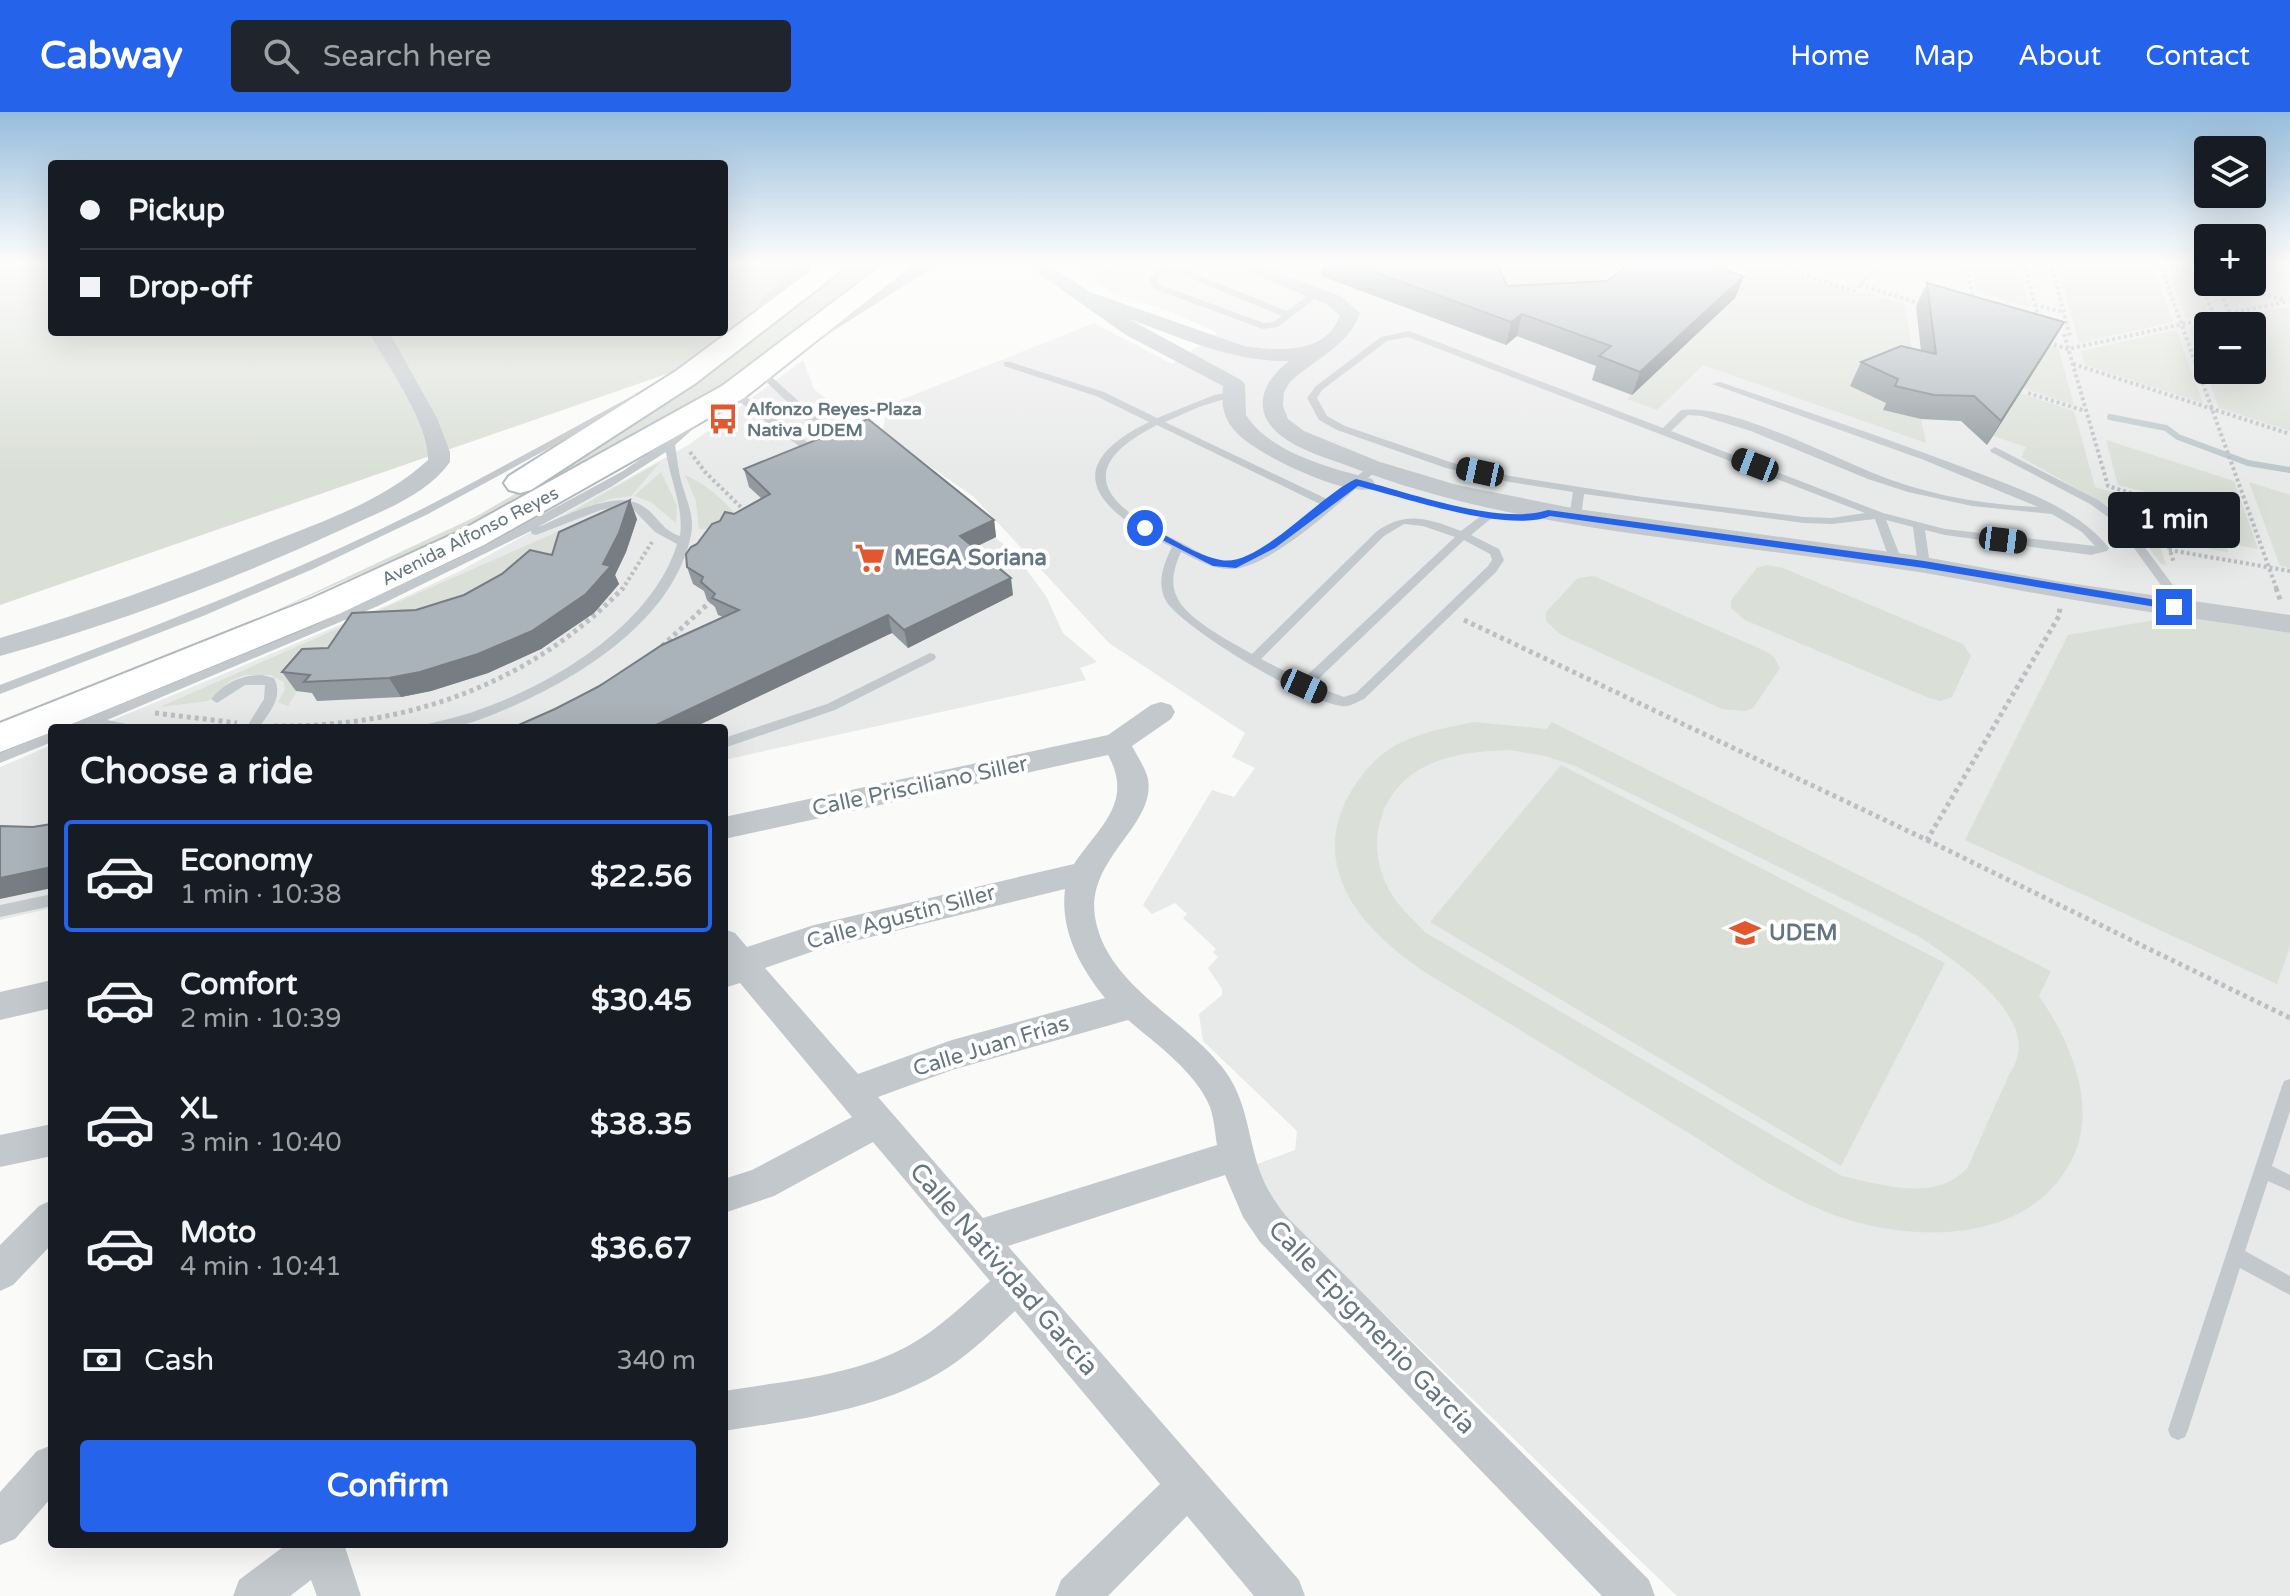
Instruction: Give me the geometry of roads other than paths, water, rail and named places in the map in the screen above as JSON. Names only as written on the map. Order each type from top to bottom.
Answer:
[{"type":"main road","name":"Avenida Alfonso Reyes","points":[[0,709],[292,592],[512,488],[686,377],[746,332]]},
{"type":"main road","name":"Avenida Alfonso Reyes","points":[[0,738],[375,584],[486,530],[722,400],[814,332]]},
{"type":"street","points":[[805,339],[816,332]]},
{"type":"street","points":[[1136,332],[1225,377],[1234,384],[1235,415],[1242,427],[1310,466],[1548,513],[1924,565],[2061,590],[2290,624]]},
{"type":"street","points":[[1185,332],[1240,352],[1309,354]]},
{"type":"street","points":[[1335,332],[1283,379],[1273,396],[1272,408],[1282,424],[1296,436],[1364,476],[1489,515],[1535,519],[1548,513]]},
{"type":"street","points":[[0,647],[54,633],[305,538],[386,503],[434,471],[440,461],[440,449],[413,388],[381,336]]},
{"type":"street","points":[[1083,874],[1109,842],[1127,808],[1134,779],[1116,743],[1161,712]]},
{"type":"street","name":"Calle Prisciliano Siller","points":[[728,827],[1116,743]]},
{"type":"street","name":"Calle Agustín Siller","points":[[729,961],[1023,884],[1083,874]]},
{"type":"street","name":"Calle Epigmenio García","points":[[1083,874],[1079,914],[1083,936],[1101,970],[1115,991],[1159,1026],[1211,1078],[1228,1106],[1235,1127],[1237,1155],[1246,1187],[1273,1229],[1633,1596]]},
{"type":"street","name":"Calle Natividad García","points":[[729,961],[852,1091],[1283,1596]]},
{"type":"street","points":[[0,1006],[48,995]]},
{"type":"street","name":"Calle Juan Frías","points":[[852,1091],[952,1055],[1132,1005]]},
{"type":"street","points":[[728,1195],[761,1184],[877,1121]]},
{"type":"street","points":[[0,1151],[48,1141]]},
{"type":"street","points":[[977,1238],[1237,1155]]},
{"type":"street","points":[[0,1272],[48,1222]]},
{"type":"street","points":[[728,1410],[831,1392],[922,1361],[1017,1283]]},
{"type":"street","points":[[0,1524],[48,1470]]},
{"type":"street","points":[[1077,1596],[1189,1485]]},
{"type":"street","points":[[255,1596],[317,1548]]},
{"type":"street","points":[[323,1548],[339,1596]]},
{"type":"lane","points":[[1717,384],[1981,477],[2086,526],[2101,539],[2103,548],[2091,551],[1919,527],[1879,515],[1409,334],[1384,339],[1319,388],[1312,398],[1323,418],[1341,428],[1450,466],[1510,479],[1643,500],[1804,520],[1842,521],[1879,515]]},
{"type":"lane","points":[[1007,364],[1072,383],[1329,504]]},
{"type":"lane","points":[[86,724],[494,548],[675,441],[722,400],[807,447],[816,448],[832,442],[833,438],[761,372]]},
{"type":"lane","points":[[0,690],[199,613],[309,566],[434,506],[629,401],[686,377]]},
{"type":"lane","points":[[1233,393],[1205,400],[1122,442],[1104,461],[1099,474],[1103,494],[1127,517],[1178,546],[1217,564],[1236,565],[1272,546],[1364,476]]},
{"type":"lane","points":[[1666,431],[1685,412],[1713,414],[1851,469],[1936,496],[2023,510],[2059,511]]},
{"type":"lane","points":[[443,724],[493,710],[558,679],[612,641],[661,590],[675,569],[684,543],[685,509],[675,478],[675,441]]},
{"type":"lane","points":[[1995,450],[2094,502],[2119,520],[2181,608]]},
{"type":"lane","points":[[1575,517],[1579,489]]},
{"type":"lane","points":[[494,548],[612,504],[630,503],[643,510],[660,532],[677,536],[684,543]]},
{"type":"lane","points":[[1304,686],[1461,537],[1489,515]]},
{"type":"lane","points":[[1879,515],[1896,561]]},
{"type":"lane","points":[[1178,546],[1168,564],[1167,581],[1172,600],[1188,620],[1214,638],[1304,686],[1335,700],[1352,701],[1492,569],[1498,560],[1495,552],[1414,521],[1391,526],[1254,659]]},
{"type":"lane","points":[[1919,527],[1924,565]]},
{"type":"lane","points":[[728,742],[831,707],[930,657]]},
{"type":"lane","points":[[217,699],[228,687],[244,680],[256,678],[270,681],[272,696],[253,724]]},
{"type":"lane","points":[[91,722],[103,724]]},
{"type":"lane","points":[[0,758],[48,739]]},
{"type":"lane","points":[[0,911],[48,901]]},
{"type":"lane","points":[[2178,1430],[2263,1170],[2286,1118],[2290,1086]]},
{"type":"lane","points":[[2263,1170],[2290,1183]]},
{"type":"lane","points":[[2236,1256],[2290,1286]]},
{"type":"waterway","points":[[2110,417],[2166,428],[2178,437],[2248,463],[2290,470]]},
{"type":"place","name":"Alfonzo Reyes-Plaza Nativa UDEM","points":[[723,419]]},
{"type":"place","name":"MEGA Soriana","points":[[870,558]]},
{"type":"place","name":"UDEM","points":[[1745,933]]}]
